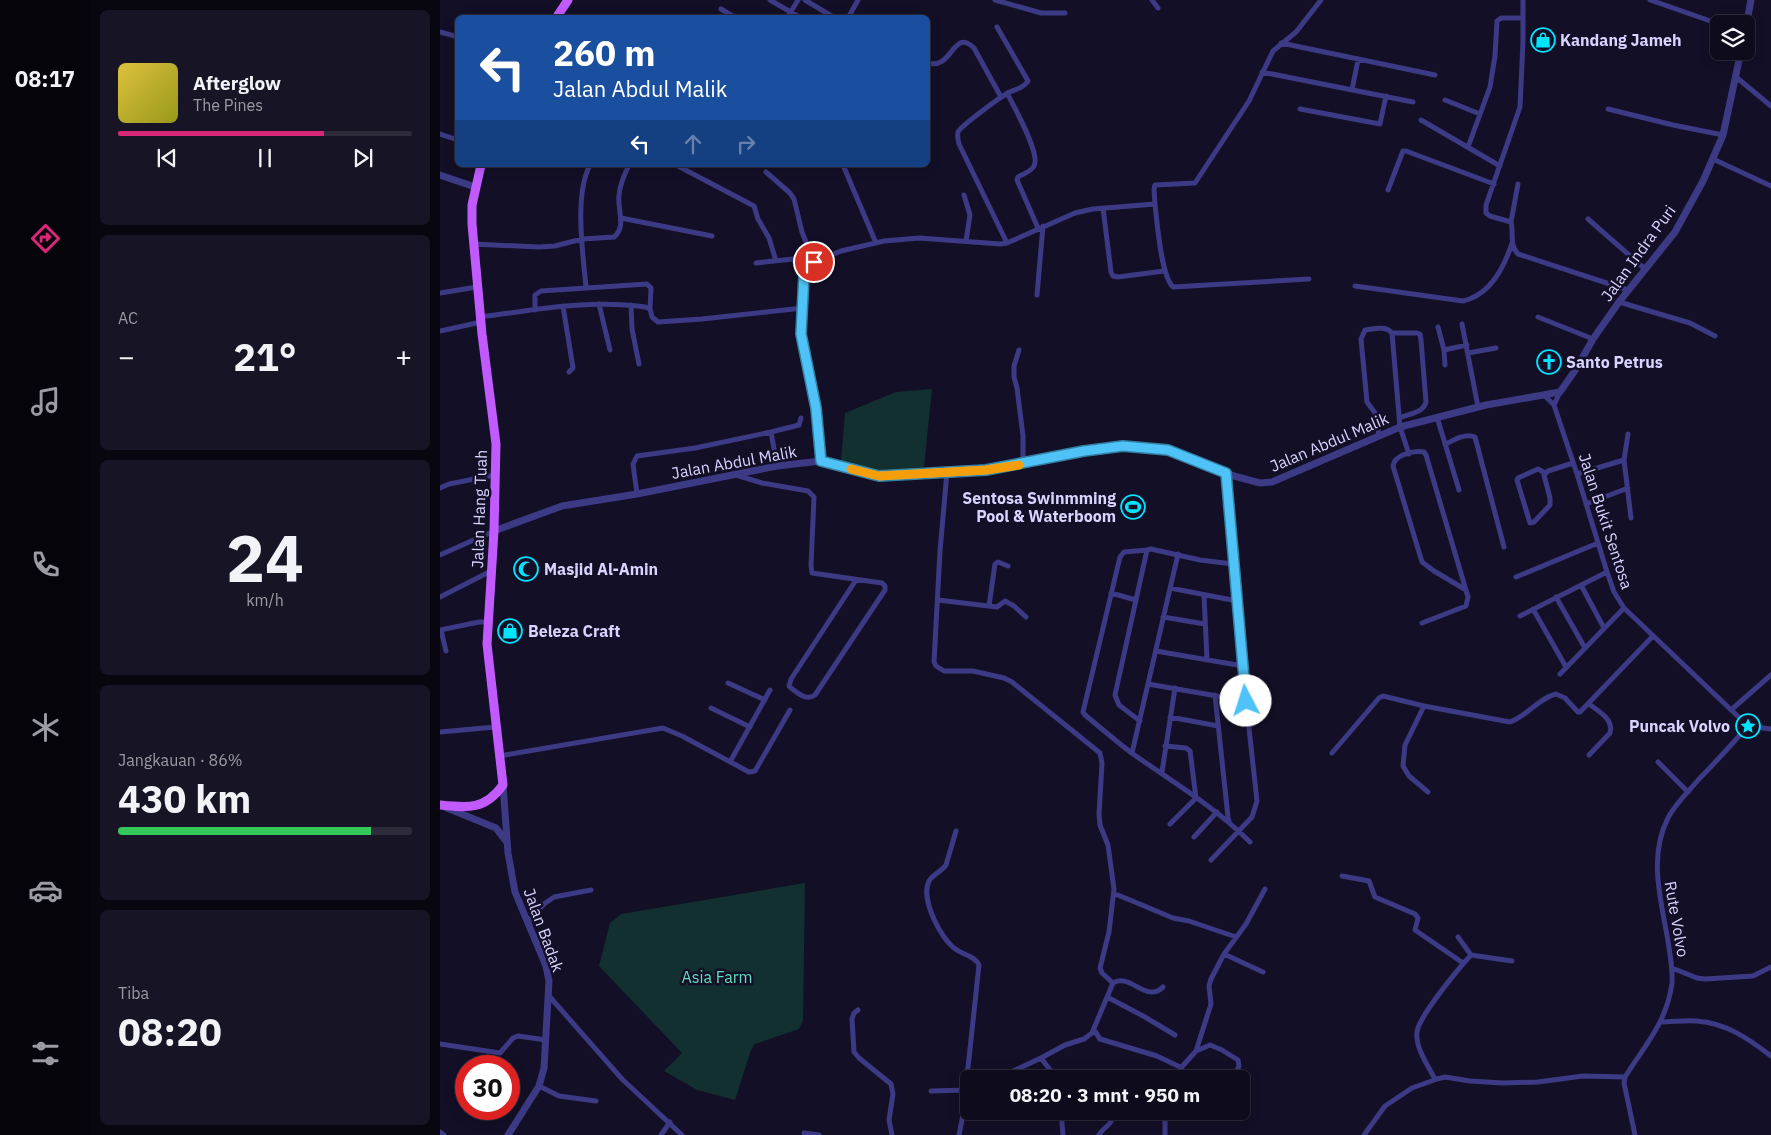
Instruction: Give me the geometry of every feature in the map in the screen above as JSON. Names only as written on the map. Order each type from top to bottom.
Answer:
[{"type":"main road","points":[[560,15],[568,0]]},
{"type":"main road","name":"Jalan Hang Tuah","points":[[480,167],[472,205],[472,244],[496,444],[494,531],[487,644],[503,785]]},
{"type":"main road","points":[[440,805],[472,807],[489,800],[503,785]]},
{"type":"street","points":[[770,0],[796,15]]},
{"type":"street","points":[[788,15],[798,0]]},
{"type":"street","points":[[805,0],[830,15]]},
{"type":"street","points":[[850,15],[858,0]]},
{"type":"street","points":[[995,0],[1042,13],[1065,13]]},
{"type":"street","points":[[1152,0],[1158,8]]},
{"type":"street","points":[[1309,279],[1173,287],[1170,285],[1164,271],[1154,189],[1155,185],[1195,183],[1249,101],[1273,51],[1296,32],[1321,0]]},
{"type":"street","points":[[1511,222],[1490,216],[1485,210],[1520,107],[1523,0]]},
{"type":"street","points":[[1650,0],[1710,21]]},
{"type":"street","points":[[1748,15],[1751,0]]},
{"type":"street","points":[[721,9],[731,15]]},
{"type":"street","points":[[1468,147],[1490,87],[1495,56],[1497,21],[1501,18],[1523,18]]},
{"type":"street","points":[[997,27],[1028,81],[1024,87],[1007,93],[964,126],[958,132],[958,137],[959,144],[1006,242]]},
{"type":"street","points":[[440,32],[455,36]]},
{"type":"street","points":[[930,63],[936,64],[943,61],[959,44],[964,41],[968,42],[974,48],[1001,97]]},
{"type":"street","points":[[1281,43],[1435,75]]},
{"type":"street","points":[[1352,90],[1358,60]]},
{"type":"street","name":"Jalan Indra Puri","points":[[1554,405],[1593,339],[1628,290],[1675,232],[1713,159],[1723,135],[1739,60]]},
{"type":"street","points":[[1262,72],[1413,102]]},
{"type":"street","points":[[1736,77],[1771,106]]},
{"type":"street","points":[[1007,93],[1033,147],[1036,161],[1032,169],[1018,177],[1017,180],[1041,227],[1037,295]]},
{"type":"street","points":[[1300,109],[1380,124],[1386,96]]},
{"type":"street","points":[[1445,100],[1480,114]]},
{"type":"street","points":[[1608,109],[1673,126],[1723,135]]},
{"type":"street","points":[[1421,120],[1500,166]]},
{"type":"street","points":[[440,134],[455,139]]},
{"type":"street","points":[[1388,190],[1403,151],[1494,184]]},
{"type":"street","points":[[1713,159],[1771,186]]},
{"type":"street","points":[[586,287],[582,239],[582,186],[589,167]]},
{"type":"street","points":[[472,244],[539,247],[554,246],[582,239],[614,237],[620,228],[619,192],[628,167]]},
{"type":"street","points":[[680,167],[754,206],[758,219],[769,238],[776,261]]},
{"type":"street","points":[[844,167],[876,243]]},
{"type":"street","points":[[766,172],[790,192],[794,199],[802,232],[814,262]]},
{"type":"street","points":[[440,175],[475,187]]},
{"type":"street","points":[[1355,286],[1463,301],[1469,300],[1485,291],[1503,265],[1512,243],[1514,231],[1511,222],[1518,184]]},
{"type":"street","points":[[964,195],[970,215],[966,241]]},
{"type":"street","points":[[821,461],[816,408],[801,334],[804,275],[814,262],[840,251],[876,243],[919,238],[1006,242],[1015,240],[1076,213],[1103,208],[1155,204]]},
{"type":"street","points":[[1103,208],[1113,276],[1164,271]]},
{"type":"street","points":[[621,218],[712,236]]},
{"type":"street","points":[[1588,220],[1645,268]]},
{"type":"street","points":[[1512,243],[1513,249],[1523,256],[1628,290]]},
{"type":"street","points":[[756,263],[793,259],[804,275]]},
{"type":"street","points":[[536,310],[535,297],[537,293],[586,287],[649,285],[651,288],[650,309],[652,317],[658,322],[702,320],[803,308]]},
{"type":"street","points":[[440,293],[477,287]]},
{"type":"street","points":[[1619,302],[1690,323],[1716,336]]},
{"type":"street","points":[[600,304],[610,350]]},
{"type":"street","points":[[440,331],[481,319],[563,306],[631,305],[650,309]]},
{"type":"street","points":[[631,305],[632,330],[639,364]]},
{"type":"street","points":[[563,306],[573,368],[569,372]]},
{"type":"street","points":[[1538,317],[1593,339]]},
{"type":"street","points":[[1462,324],[1478,407]]},
{"type":"street","points":[[1438,327],[1444,350],[1445,365]]},
{"type":"street","points":[[1379,436],[1375,413],[1367,402],[1361,339],[1365,330],[1384,328],[1392,333],[1420,334],[1426,402],[1421,411],[1399,418]]},
{"type":"street","points":[[1392,333],[1400,427],[1409,454]]},
{"type":"street","points":[[1444,350],[1466,345]]},
{"type":"street","points":[[1468,353],[1496,348]]},
{"type":"street","points":[[1018,350],[1014,366],[1014,377],[1023,436],[1023,464]]},
{"type":"street","name":"Jalan Abdul Malik","points":[[494,531],[562,506],[637,494],[777,466],[821,461],[879,476],[986,470],[1084,451],[1118,446],[1142,447],[1168,450],[1260,484],[1272,482],[1400,427],[1478,407],[1560,392]]},
{"type":"street","name":"Jalan Bukit Sentosa","points":[[1544,395],[1554,405],[1614,592],[1624,608],[1748,726]]},
{"type":"street","points":[[1437,417],[1459,490]]},
{"type":"street","points":[[637,494],[632,464],[637,456],[695,448],[772,432],[799,425],[801,418]]},
{"type":"street","points":[[772,432],[777,466]]},
{"type":"street","points":[[1628,434],[1624,460],[1630,518]]},
{"type":"street","points":[[1446,444],[1455,438],[1468,435],[1475,437],[1504,546]]},
{"type":"street","points":[[1422,623],[1466,606],[1468,597],[1466,590],[1426,455],[1424,452],[1419,451],[1396,458],[1393,461],[1393,466],[1419,554],[1426,566],[1466,590]]},
{"type":"street","points":[[1577,474],[1624,460]]},
{"type":"street","points":[[1545,473],[1544,477],[1550,505],[1534,522],[1530,523],[1516,480],[1538,469],[1545,473],[1573,463]]},
{"type":"street","points":[[947,472],[940,551],[934,662],[936,666],[944,671],[973,671],[1004,678],[1012,682],[1100,753],[1102,763],[1100,819],[1108,845],[1114,895],[1109,932],[1100,968],[1102,973],[1113,983]]},
{"type":"street","points":[[1211,860],[1252,817],[1258,801],[1246,701],[1226,473]]},
{"type":"street","points":[[440,488],[449,484],[495,475]]},
{"type":"street","points":[[736,475],[812,493],[814,501],[811,572],[814,574],[882,583],[885,586],[885,590],[815,695],[807,698],[789,686],[791,679],[856,580]]},
{"type":"street","points":[[1586,504],[1628,488]]},
{"type":"street","points":[[440,555],[494,531]]},
{"type":"street","points":[[1516,576],[1598,544]]},
{"type":"street","points":[[1234,564],[1206,561],[1151,548],[1124,552],[1120,557],[1083,712],[1132,753],[1217,812],[1250,842]]},
{"type":"street","points":[[1140,721],[1119,705],[1114,695],[1147,550]]},
{"type":"street","points":[[1132,753],[1178,554]]},
{"type":"street","points":[[989,606],[995,564],[998,562],[1008,566]]},
{"type":"street","points":[[440,597],[492,571]]},
{"type":"street","points":[[1520,616],[1607,572]]},
{"type":"street","points":[[1581,585],[1604,628]]},
{"type":"street","points":[[1170,588],[1237,601]]},
{"type":"street","points":[[1111,593],[1136,600]]},
{"type":"street","points":[[1204,595],[1207,660]]},
{"type":"street","points":[[1556,597],[1585,648]]},
{"type":"street","points":[[938,600],[997,607],[1006,601],[1026,617]]},
{"type":"street","points":[[1560,674],[1624,608]]},
{"type":"street","points":[[1532,609],[1566,667]]},
{"type":"street","points":[[1164,617],[1205,624]]},
{"type":"street","points":[[446,651],[441,630],[479,622],[488,622]]},
{"type":"street","points":[[1332,752],[1379,698],[1386,696],[1424,706],[1510,722],[1518,719],[1551,695],[1560,694],[1579,712],[1589,704],[1653,636]]},
{"type":"street","points":[[1156,650],[1243,666]]},
{"type":"street","points":[[1731,710],[1771,675]]},
{"type":"street","points":[[728,683],[765,700]]},
{"type":"street","points":[[1148,684],[1246,701]]},
{"type":"street","points":[[1162,772],[1175,688]]},
{"type":"street","points":[[730,762],[770,690]]},
{"type":"street","points":[[1214,695],[1230,823]]},
{"type":"street","points":[[1589,704],[1606,717],[1610,722],[1611,728],[1610,733],[1589,755]]},
{"type":"street","points":[[1424,706],[1405,745],[1403,766],[1409,776],[1428,792]]},
{"type":"street","points":[[711,708],[750,727]]},
{"type":"street","points":[[499,756],[664,728],[749,772],[755,771],[790,710]]},
{"type":"street","points":[[1170,717],[1218,726]]},
{"type":"street","points":[[1748,726],[1771,729]]},
{"type":"street","name":"Rute Volvo","points":[[1624,1077],[1661,1022],[1669,996],[1672,968],[1657,879],[1657,856],[1668,817],[1748,726]]},
{"type":"street","points":[[440,732],[496,727]]},
{"type":"street","points":[[1165,746],[1186,748],[1190,751],[1196,798]]},
{"type":"street","points":[[1658,762],[1688,792]]},
{"type":"street","name":"Jalan Badak","points":[[503,785],[507,844],[515,892],[546,966],[549,981],[544,1068],[539,1086],[508,1135]]},
{"type":"street","points":[[1170,824],[1196,798]]},
{"type":"street","points":[[440,805],[496,828],[507,844]]},
{"type":"street","points":[[1194,837],[1217,812]]},
{"type":"street","points":[[956,831],[946,865],[943,870],[932,876],[926,893],[927,901],[947,943],[956,950],[974,958],[980,965],[969,1070]]},
{"type":"street","points":[[1342,876],[1369,881],[1375,897],[1415,914],[1418,918],[1415,930],[1463,963]]},
{"type":"street","points":[[1196,1051],[1212,1004],[1211,979],[1224,954],[1246,924],[1265,889]]},
{"type":"street","points":[[527,923],[544,904],[554,897],[591,890]]},
{"type":"street","points":[[1114,895],[1173,918],[1189,921],[1236,937]]},
{"type":"street","points":[[1458,937],[1471,956]]},
{"type":"street","points":[[1224,954],[1263,972]]},
{"type":"street","points":[[1434,1080],[1417,1041],[1420,1022],[1429,1007],[1463,963],[1471,956],[1512,961]]},
{"type":"street","points":[[1672,968],[1696,978],[1705,979],[1753,976],[1771,967]]},
{"type":"street","points":[[1015,1070],[1065,1045],[1084,1039],[1094,1030],[1113,983],[1118,980],[1153,992],[1159,991],[1163,987]]},
{"type":"street","points":[[549,996],[622,1079],[682,1135]]},
{"type":"street","points":[[1107,997],[1175,1035]]},
{"type":"street","points":[[858,1010],[854,1013],[852,1019],[854,1052],[891,1084],[893,1094],[889,1120],[892,1135]]},
{"type":"street","points":[[1661,1022],[1698,1021],[1722,1026],[1756,1044],[1771,1056]]},
{"type":"street","points":[[1094,1030],[1100,1039],[1157,1056],[1180,1068],[1196,1051],[1210,1045],[1238,1060],[1237,1070]]},
{"type":"street","points":[[440,1044],[500,1053],[513,1038],[518,1036],[546,1040]]},
{"type":"street","points":[[1041,1058],[1050,1070]]},
{"type":"street","points":[[1364,1135],[1385,1106],[1412,1088],[1445,1077],[1503,1083],[1538,1082],[1583,1076],[1624,1077],[1635,1135]]},
{"type":"street","points":[[539,1086],[559,1096],[596,1101]]},
{"type":"street","points":[[931,1091],[960,1090]]},
{"type":"street","points":[[959,1135],[962,1120]]},
{"type":"street","points":[[1062,1120],[1063,1135]]},
{"type":"street","points":[[1099,1135],[1112,1120]]},
{"type":"street","points":[[1165,1120],[1166,1135]]},
{"type":"street","points":[[661,1135],[670,1122]]},
{"type":"street","points":[[440,1132],[444,1135]]},
{"type":"street","points":[[804,1133],[819,1135]]},
{"type":"green space","points":[[932,389],[924,467],[880,472],[841,461],[845,413],[896,392]]},
{"type":"green space","name":"Asia Farm","points":[[805,883],[803,1020],[799,1029],[755,1044],[751,1050],[735,1100],[697,1090],[664,1071],[682,1053],[599,966],[610,923],[621,914]]},
{"type":"slow traffic","points":[[851,469],[879,476],[986,470],[1019,465]]},
{"type":"place","name":"Kandang Jameh","points":[[1543,40]]},
{"type":"place","name":"Santo Petrus","points":[[1549,362]]},
{"type":"place","name":"Sentosa Swinmming Pool & Waterboom","points":[[1133,507]]},
{"type":"place","name":"Masjid Al-Amin","points":[[526,569]]},
{"type":"place","name":"Beleza Craft","points":[[510,631]]},
{"type":"place","name":"Puncak Volvo","points":[[1748,726]]},
{"type":"route","points":[[814,262],[804,275],[801,334],[816,408],[821,461],[879,476],[986,470],[1084,451],[1123,446],[1168,450],[1226,473],[1246,701]]}]
